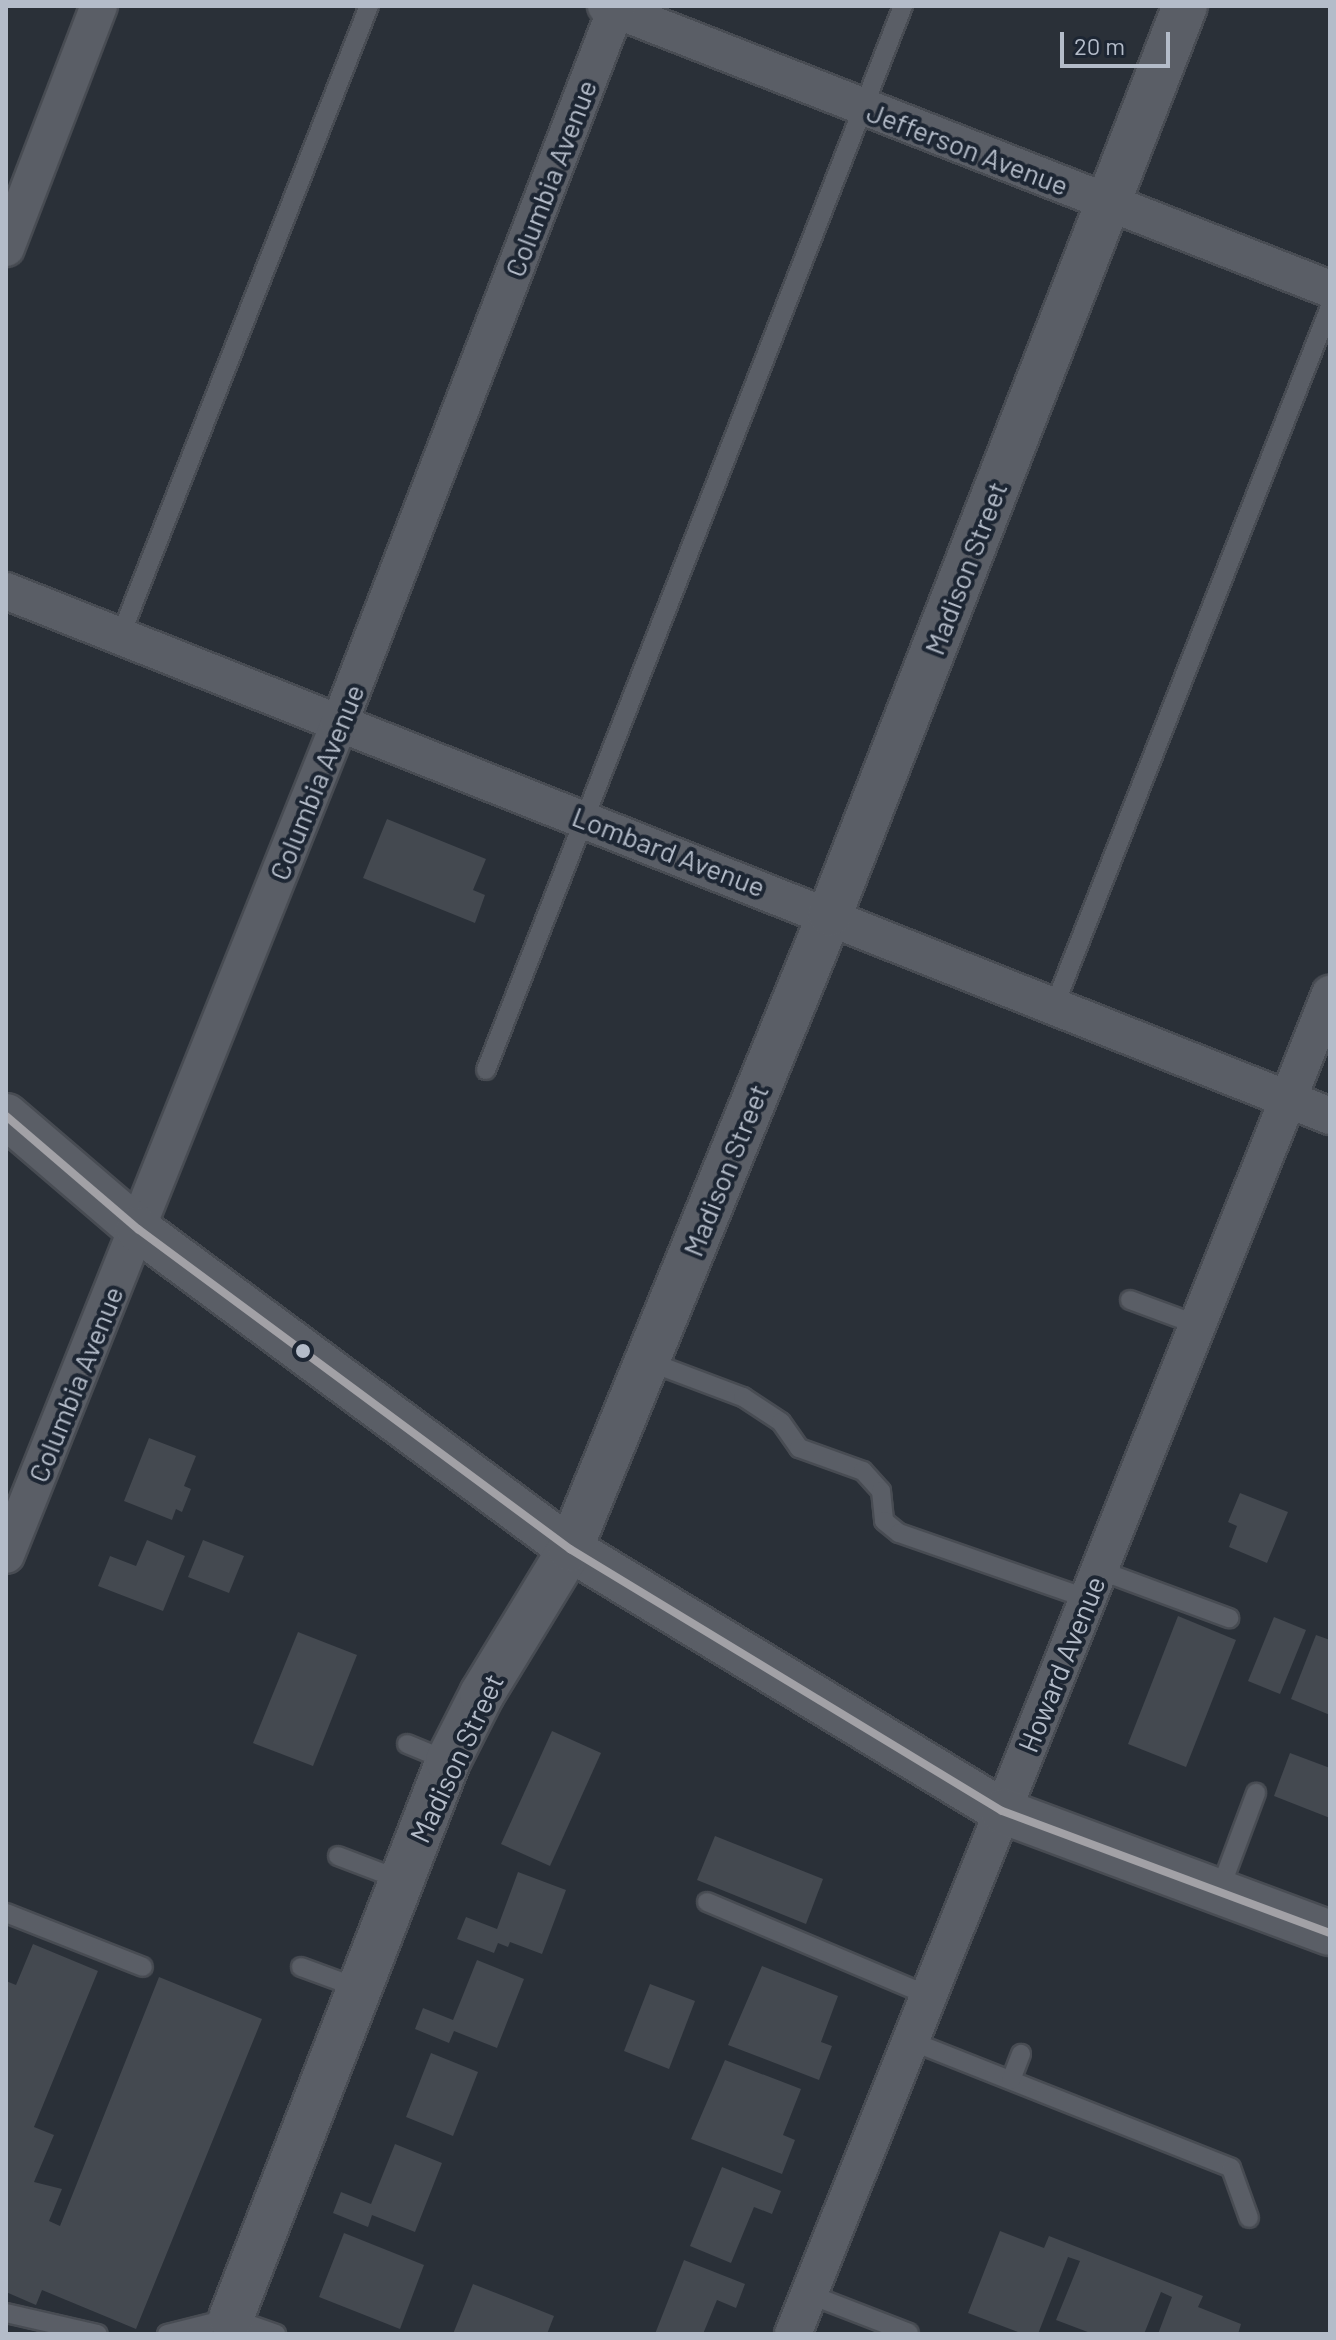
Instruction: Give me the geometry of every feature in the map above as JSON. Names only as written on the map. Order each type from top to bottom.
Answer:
[{"type":"street","points":[[6,248],[99,6]]},
{"type":"street","name":"Madison Street","points":[[231,2318],[448,1761],[482,1694],[570,1549],[830,914],[1185,6]]},
{"type":"street","name":"Jefferson Avenue","points":[[613,7],[1330,289]]},
{"type":"street","name":"Columbia Avenue","points":[[6,1555],[339,724],[613,7]]},
{"type":"street","name":"Lombard Avenue","points":[[6,591],[830,914],[1330,1116]]},
{"type":"street","name":"Howard Avenue","points":[[793,2334],[1330,994]]},
{"type":"street","points":[[6,1116],[138,1229],[570,1549],[1002,1811],[1330,1933]]},
{"type":"lane","points":[[120,637],[369,6]]},
{"type":"lane","points":[[486,1070],[903,6]]},
{"type":"lane","points":[[1055,1004],[1330,307]]},
{"type":"lane","points":[[1130,1300],[1198,1325]]},
{"type":"lane","points":[[647,1361],[743,1397],[781,1422],[799,1448],[863,1471],[881,1491],[884,1521],[899,1533],[1229,1618]]},
{"type":"lane","points":[[407,1744],[448,1761]]},
{"type":"lane","points":[[1219,1892],[1256,1793]]},
{"type":"lane","points":[[338,1856],[401,1880]]},
{"type":"lane","points":[[707,1902],[929,1996]]},
{"type":"lane","points":[[6,1913],[143,1967]]},
{"type":"lane","points":[[301,1967],[358,1988]]},
{"type":"lane","points":[[911,2041],[1231,2168],[1249,2218]]},
{"type":"lane","points":[[1011,2080],[1021,2054]]},
{"type":"lane","points":[[811,2295],[909,2333]]},
{"type":"lane","points":[[6,2313],[98,2334]]},
{"type":"lane","points":[[167,2334],[231,2318],[276,2334]]},
{"type":"building","points":[[387,819],[486,859],[473,890],[485,895],[475,923],[363,878]]},
{"type":"building","points":[[149,1438],[196,1456],[184,1486],[191,1489],[182,1512],[176,1509],[172,1520],[124,1501]]},
{"type":"building","points":[[1240,1493],[1288,1512],[1267,1563],[1229,1547],[1237,1526],[1228,1522]]},
{"type":"building","points":[[147,1540],[185,1556],[163,1611],[98,1586],[110,1556],[136,1566]]},
{"type":"building","points":[[203,1540],[244,1556],[229,1593],[188,1577]]},
{"type":"building","points":[[1178,1616],[1236,1640],[1186,1767],[1128,1744]]},
{"type":"building","points":[[1274,1617],[1306,1630],[1280,1694],[1248,1681]]},
{"type":"building","points":[[298,1632],[357,1655],[313,1766],[253,1743]]},
{"type":"building","points":[[1316,1635],[1330,1640],[1330,1715],[1291,1699]]},
{"type":"building","points":[[552,1731],[601,1753],[550,1866],[501,1844]]},
{"type":"building","points":[[1290,1753],[1330,1768],[1330,1818],[1274,1796]]},
{"type":"building","points":[[715,1836],[823,1879],[806,1924],[697,1880]]},
{"type":"building","points":[[518,1872],[566,1890],[542,1954],[510,1942],[508,1947],[498,1943],[494,1953],[457,1939],[466,1917],[497,1929]]},
{"type":"building","points":[[33,1944],[98,1971],[34,2127],[54,2135],[34,2182],[62,2189],[49,2221],[60,2226],[159,1977],[262,2019],[136,2329],[42,2290],[36,2305],[6,2292],[6,1981],[16,1985]]},
{"type":"building","points":[[477,1960],[524,1979],[497,2048],[454,2031],[449,2043],[415,2029],[423,2008],[453,2020]]},
{"type":"building","points":[[762,1966],[838,1996],[821,2042],[832,2046],[819,2080],[728,2045]]},
{"type":"building","points":[[650,1984],[695,2001],[669,2069],[624,2051]]},
{"type":"building","points":[[431,2053],[478,2072],[453,2136],[406,2117]]},
{"type":"building","points":[[725,2060],[801,2089],[783,2135],[795,2140],[782,2174],[691,2139]]},
{"type":"building","points":[[395,2144],[442,2163],[415,2232],[372,2215],[368,2227],[333,2213],[341,2192],[371,2204]]},
{"type":"building","points":[[722,2167],[781,2191],[772,2214],[754,2207],[731,2263],[690,2246]]},
{"type":"building","points":[[1000,2231],[1044,2248],[1049,2236],[1203,2296],[1198,2307],[1241,2324],[1238,2334],[1158,2334],[1172,2297],[1161,2292],[1144,2334],[1093,2334],[1056,2320],[1080,2261],[1068,2257],[1038,2334],[1023,2334],[968,2313]]},
{"type":"building","points":[[344,2233],[424,2265],[400,2329],[319,2297]]},
{"type":"building","points":[[684,2260],[745,2284],[736,2308],[717,2300],[703,2334],[655,2334]]},
{"type":"building","points":[[473,2284],[554,2316],[547,2334],[453,2334]]},
{"type":"transit line","points":[[6,1116],[138,1229],[570,1549],[1002,1811],[1330,1933]]}]
